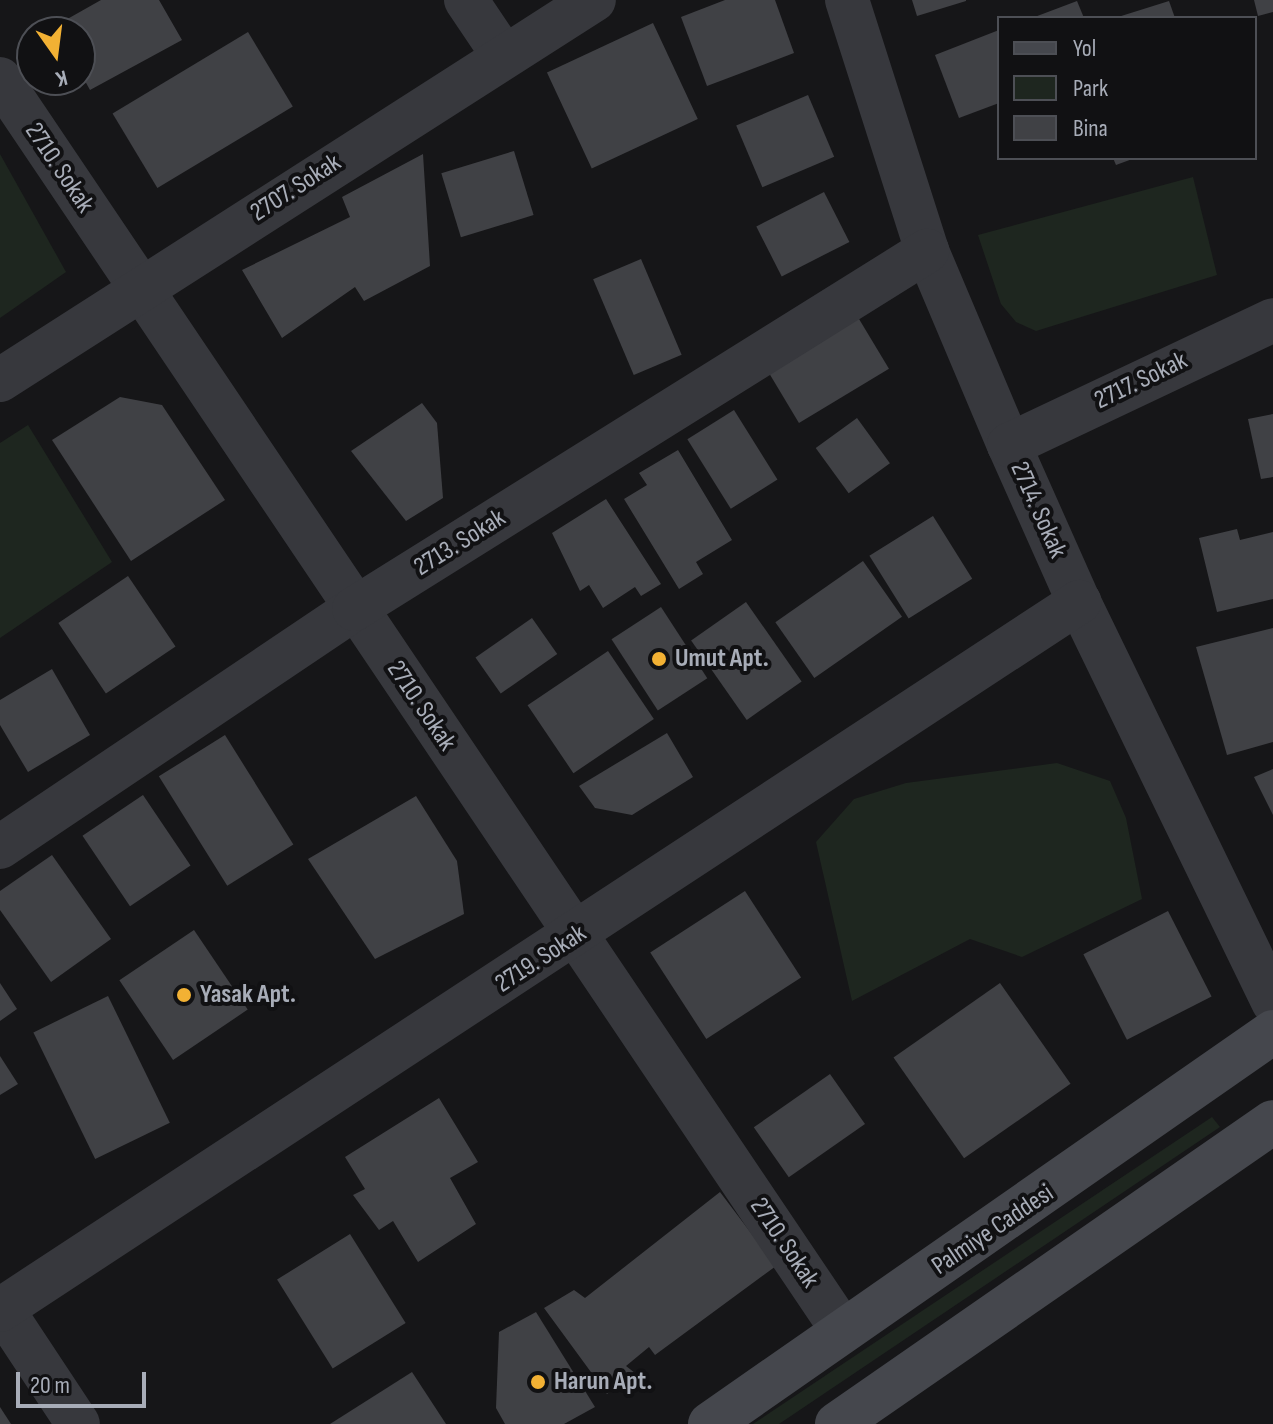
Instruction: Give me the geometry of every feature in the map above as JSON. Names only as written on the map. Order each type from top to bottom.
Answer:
[{"type":"main road","name":"Palmiye Caddesi","points":[[710,1424],[1273,1032]]},
{"type":"main road","points":[[847,1421],[1273,1122]]},
{"type":"street","points":[[466,0],[503,55]]},
{"type":"street","name":"2707. Sokak","points":[[0,380],[503,55],[594,0]]},
{"type":"street","name":"2714. Sokak","points":[[847,0],[927,251],[1009,445],[1079,602],[1273,1002]]},
{"type":"street","name":"2710. Sokak","points":[[0,79],[843,1331]]},
{"type":"street","name":"2713. Sokak","points":[[0,847],[354,609],[927,251]]},
{"type":"street","name":"2717. Sokak","points":[[1009,445],[1273,320]]},
{"type":"street","name":"2719. Sokak","points":[[1,1308],[577,935],[1079,602]]},
{"type":"street","points":[[1,1308],[78,1424]]},
{"type":"green space","points":[[0,154],[66,272],[0,318]]},
{"type":"green space","points":[[1193,177],[1217,275],[1036,331],[1016,322],[1001,304],[978,235]]},
{"type":"green space","points":[[28,425],[112,562],[0,638],[0,443]]},
{"type":"green space","points":[[1057,763],[1110,781],[1126,818],[1142,899],[1022,957],[970,939],[852,1001],[816,842],[854,799],[906,783]]},
{"type":"green space","points":[[1212,1117],[1220,1127],[779,1424],[753,1424]]},
{"type":"building","points":[[101,0],[159,0],[182,40],[96,87],[96,16],[73,16]]},
{"type":"building","points":[[725,0],[775,0],[794,53],[707,86],[681,17]]},
{"type":"building","points":[[912,0],[966,0],[966,1],[917,16]]},
{"type":"building","points":[[1254,0],[1273,0],[1273,12],[1258,16]]},
{"type":"building","points":[[1077,1],[1083,16],[1037,16]]},
{"type":"building","points":[[1169,1],[1174,16],[1121,16]]},
{"type":"building","points":[[653,23],[698,119],[592,169],[547,72]]},
{"type":"building","points":[[997,31],[997,104],[959,118],[935,55]]},
{"type":"building","points":[[248,32],[293,107],[157,188],[113,113]]},
{"type":"building","points":[[808,95],[834,157],[762,187],[736,125]]},
{"type":"building","points":[[514,151],[534,215],[461,237],[441,173]]},
{"type":"building","points":[[423,154],[430,266],[364,301],[355,287],[282,338],[242,270],[350,217],[342,197]]},
{"type":"building","points":[[824,192],[849,242],[782,276],[756,227]]},
{"type":"building","points":[[641,259],[682,355],[634,375],[593,279]]},
{"type":"building","points":[[856,314],[889,369],[799,423],[766,368]]},
{"type":"building","points":[[120,397],[162,405],[225,500],[131,561],[52,440]]},
{"type":"building","points":[[422,403],[437,423],[443,498],[406,521],[351,451]]},
{"type":"building","points":[[734,410],[777,480],[731,509],[687,439]]},
{"type":"building","points":[[1273,414],[1273,477],[1261,479],[1248,419]]},
{"type":"building","points":[[857,418],[890,463],[849,493],[816,448]]},
{"type":"building","points":[[678,450],[732,540],[696,562],[703,574],[679,589],[624,499],[647,485],[639,473]]},
{"type":"building","points":[[606,499],[661,584],[641,596],[635,587],[603,608],[589,585],[580,591],[552,533]]},
{"type":"building","points":[[933,516],[972,579],[909,618],[869,556]]},
{"type":"building","points":[[1237,529],[1240,540],[1273,532],[1273,599],[1217,612],[1199,538]]},
{"type":"building","points":[[863,561],[902,617],[814,678],[775,622]]},
{"type":"building","points":[[128,576],[176,646],[106,693],[58,623]]},
{"type":"building","points":[[746,602],[802,681],[747,720],[691,640]]},
{"type":"building","name":"Umut Apt.","points":[[661,607],[707,678],[658,710],[612,639]]},
{"type":"building","points":[[532,618],[557,654],[501,694],[475,658]]},
{"type":"building","points":[[1273,628],[1273,742],[1227,755],[1196,647]]},
{"type":"building","points":[[608,651],[654,719],[573,773],[528,705]]},
{"type":"building","points":[[52,669],[90,735],[28,772],[0,725],[0,700]]},
{"type":"building","points":[[667,733],[693,777],[632,815],[595,808],[579,786]]},
{"type":"building","points":[[225,735],[293,844],[227,886],[159,776]]},
{"type":"building","points":[[1273,769],[1273,815],[1254,777]]},
{"type":"building","points":[[143,795],[191,865],[130,906],[82,836]]},
{"type":"building","points":[[416,796],[457,861],[464,914],[375,959],[308,859]]},
{"type":"building","points":[[52,855],[111,939],[51,982],[0,910],[0,891]]},
{"type":"building","points":[[745,891],[801,977],[706,1039],[650,953]]},
{"type":"building","points":[[1168,911],[1212,997],[1127,1040],[1083,954]]},
{"type":"building","name":"Yasak Apt.","points":[[194,930],[248,1010],[173,1060],[119,980]]},
{"type":"building","points":[[0,983],[17,1009],[0,1021]]},
{"type":"building","points":[[1000,983],[1071,1084],[964,1158],[894,1058]]},
{"type":"building","points":[[108,996],[170,1123],[95,1159],[33,1032]]},
{"type":"building","points":[[0,1056],[18,1084],[0,1095]]},
{"type":"building","points":[[830,1074],[865,1124],[789,1177],[754,1127]]},
{"type":"building","points":[[439,1098],[478,1162],[450,1178],[476,1224],[418,1262],[393,1221],[379,1230],[353,1195],[365,1189],[345,1157]]},
{"type":"building","points":[[720,1192],[776,1266],[655,1355],[649,1347],[626,1366],[635,1373],[607,1394],[544,1308],[574,1290],[585,1298]]},
{"type":"building","points":[[350,1234],[406,1323],[333,1369],[277,1280]]},
{"type":"building","name":"Harun Apt.","points":[[536,1312],[595,1407],[564,1424],[505,1424],[496,1408],[499,1332]]},
{"type":"building","points":[[412,1372],[446,1424],[330,1424]]},
{"type":"building","points":[[0,1407],[11,1424],[0,1424]]},
{"type":"place","name":"Umut Apt.","points":[[659,659]]},
{"type":"place","name":"Yasak Apt.","points":[[184,995]]},
{"type":"place","name":"Harun Apt.","points":[[538,1382]]}]
